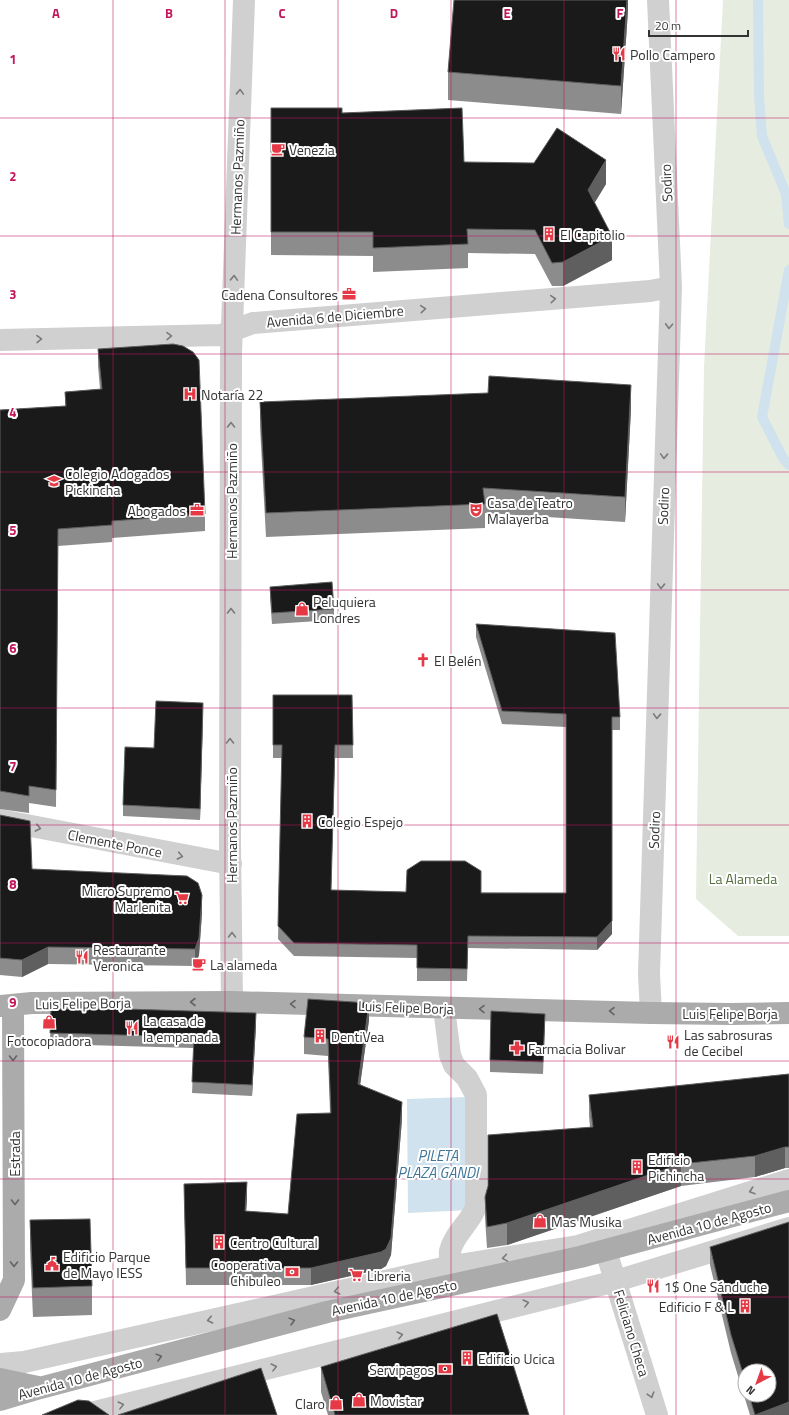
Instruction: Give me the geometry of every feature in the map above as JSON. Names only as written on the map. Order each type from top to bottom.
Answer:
[{"type":"main road","name":"Luis Felipe Borja","points":[[6,1006],[232,1002],[651,1013],[789,1013]]},
{"type":"main road","name":"Estrada","points":[[1,1304],[14,1280],[6,1006]]},
{"type":"main road","name":"Avenida 10 de Agosto","points":[[0,1400],[327,1312],[452,1275],[606,1251],[789,1201]]},
{"type":"main road","points":[[0,1379],[40,1388]]},
{"type":"street","name":"Hermanos Pazmiño","points":[[232,1002],[232,331],[244,0]]},
{"type":"street","name":"Sodiro","points":[[651,1013],[650,958],[671,288],[658,0]]},
{"type":"street","name":"Avenida 6 de Diciembre","points":[[0,340],[221,335],[253,323],[650,291],[671,288]]},
{"type":"street","name":"Clemente Ponce","points":[[0,820],[231,864]]},
{"type":"street","points":[[444,1008],[450,1055],[454,1065],[468,1078],[476,1095],[476,1207],[473,1216],[453,1244],[450,1252],[452,1275]]},
{"type":"street","points":[[0,1364],[24,1362],[452,1275],[578,1246],[789,1180]]},
{"type":"street","points":[[83,1415],[616,1281],[789,1228]]},
{"type":"street","name":"Feliciano Checa","points":[[606,1251],[657,1415]]},
{"type":"green space","name":"La Alameda","points":[[723,0],[789,0],[789,936],[738,936],[696,899],[704,367]]},
{"type":"water","name":"PILETA PLAZA GANDI","points":[[467,1097],[470,1210],[408,1213],[407,1099]]},
{"type":"building","points":[[454,0],[627,0],[621,86],[448,72]]},
{"type":"building","points":[[271,108],[342,108],[342,113],[462,108],[464,162],[534,163],[557,128],[606,160],[588,190],[612,236],[563,262],[552,263],[535,230],[467,229],[468,244],[373,248],[373,232],[271,232]]},
{"type":"building","points":[[173,344],[183,346],[193,352],[199,360],[205,514],[112,521],[112,525],[58,529],[56,790],[29,786],[29,796],[0,791],[0,410],[66,406],[65,392],[102,389],[98,349]]},
{"type":"building","points":[[489,376],[631,385],[625,497],[483,488],[485,504],[266,513],[260,402],[488,393]]},
{"type":"building","points":[[332,582],[334,609],[272,613],[270,587]]},
{"type":"building","points":[[476,624],[615,633],[620,717],[612,717],[612,921],[597,937],[468,936],[467,969],[417,968],[417,945],[294,943],[278,926],[282,745],[273,745],[273,695],[352,695],[353,745],[335,745],[331,890],[406,892],[407,870],[421,861],[465,861],[481,871],[481,893],[566,893],[566,714],[502,711]]},
{"type":"building","points":[[156,701],[203,703],[200,809],[123,805],[125,747],[154,748]]},
{"type":"building","points":[[0,815],[30,821],[32,869],[187,876],[198,883],[202,895],[199,938],[195,949],[48,947],[22,960],[0,958]]},
{"type":"building","points":[[308,999],[369,1003],[358,1084],[402,1102],[391,1238],[386,1249],[381,1252],[311,1268],[186,1268],[184,1184],[247,1182],[245,1211],[288,1214],[297,1114],[331,1113],[328,1039],[304,1037]]},
{"type":"building","points":[[51,1009],[126,1009],[256,1013],[252,1085],[192,1082],[194,1037],[50,1033]]},
{"type":"building","name":"Farmacia Bolivar","points":[[491,1011],[545,1014],[543,1062],[490,1060]]},
{"type":"building","points":[[789,1074],[789,1147],[755,1156],[681,1164],[507,1223],[487,1227],[485,1197],[488,1186],[488,1135],[593,1127],[589,1095]]},
{"type":"building","points":[[90,1219],[92,1286],[33,1288],[30,1220]]},
{"type":"building","name":"Edificio F & L","points":[[789,1222],[789,1402],[755,1415],[751,1403],[777,1403],[777,1363],[740,1363],[731,1335],[710,1247]]},
{"type":"building","points":[[497,1314],[529,1415],[335,1415],[321,1367]]},
{"type":"building","points":[[261,1368],[277,1415],[118,1415]]},
{"type":"building","points":[[78,1400],[89,1401],[109,1415],[42,1415]]},
{"type":"waterway","points":[[758,0],[759,95],[762,136],[786,194],[789,224]]},
{"type":"waterway","points":[[789,270],[762,417],[783,458],[789,465]]},
{"type":"place","name":"Pollo Campero","points":[[619,54]]},
{"type":"place","name":"Venezia","points":[[278,149]]},
{"type":"place","name":"El Capitolio","points":[[549,234]]},
{"type":"place","name":"Cadena Consultores","points":[[349,294]]},
{"type":"place","name":"Notaría 22","points":[[190,394]]},
{"type":"place","name":"Colegio Adogados Pickincha","points":[[54,481]]},
{"type":"place","name":"Abogados","points":[[197,510]]},
{"type":"place","name":"Casa de Teatro Malayerba","points":[[476,510]]},
{"type":"place","name":"Peluquiera Londres","points":[[302,609]]},
{"type":"place","name":"El Belén","points":[[423,660]]},
{"type":"place","name":"Colegio Espejo","points":[[307,821]]},
{"type":"place","name":"Micro Supremo Marlenita","points":[[182,898]]},
{"type":"place","name":"Restaurante Veronica","points":[[82,957]]},
{"type":"place","name":"La alameda","points":[[199,964]]},
{"type":"place","name":"Fotocopiadora","points":[[49,1022]]},
{"type":"place","name":"La casa de la empanada","points":[[132,1028]]},
{"type":"place","name":"DentiVea","points":[[320,1036]]},
{"type":"place","name":"Las sabrosuras de Cecibel","points":[[673,1042]]},
{"type":"place","name":"Farmacia Bolivar","points":[[517,1048]]},
{"type":"place","name":"Edificio Pichincha","points":[[637,1167]]},
{"type":"place","name":"Mas Musika","points":[[540,1221]]},
{"type":"place","name":"Centro Cultural","points":[[219,1242]]},
{"type":"place","name":"Edificio Parque de Mayo IESS","points":[[52,1264]]},
{"type":"place","name":"Cooperativa Chibuleo","points":[[292,1272]]},
{"type":"place","name":"Libreria","points":[[356,1275]]},
{"type":"place","name":"1$ One Sánduche","points":[[653,1286]]},
{"type":"place","name":"Edificio F & L","points":[[745,1306]]},
{"type":"place","name":"Edificio Ucica","points":[[467,1358]]},
{"type":"place","name":"Servipagos","points":[[445,1369]]},
{"type":"place","name":"Movistar","points":[[359,1400]]},
{"type":"place","name":"Claro","points":[[336,1403]]}]
